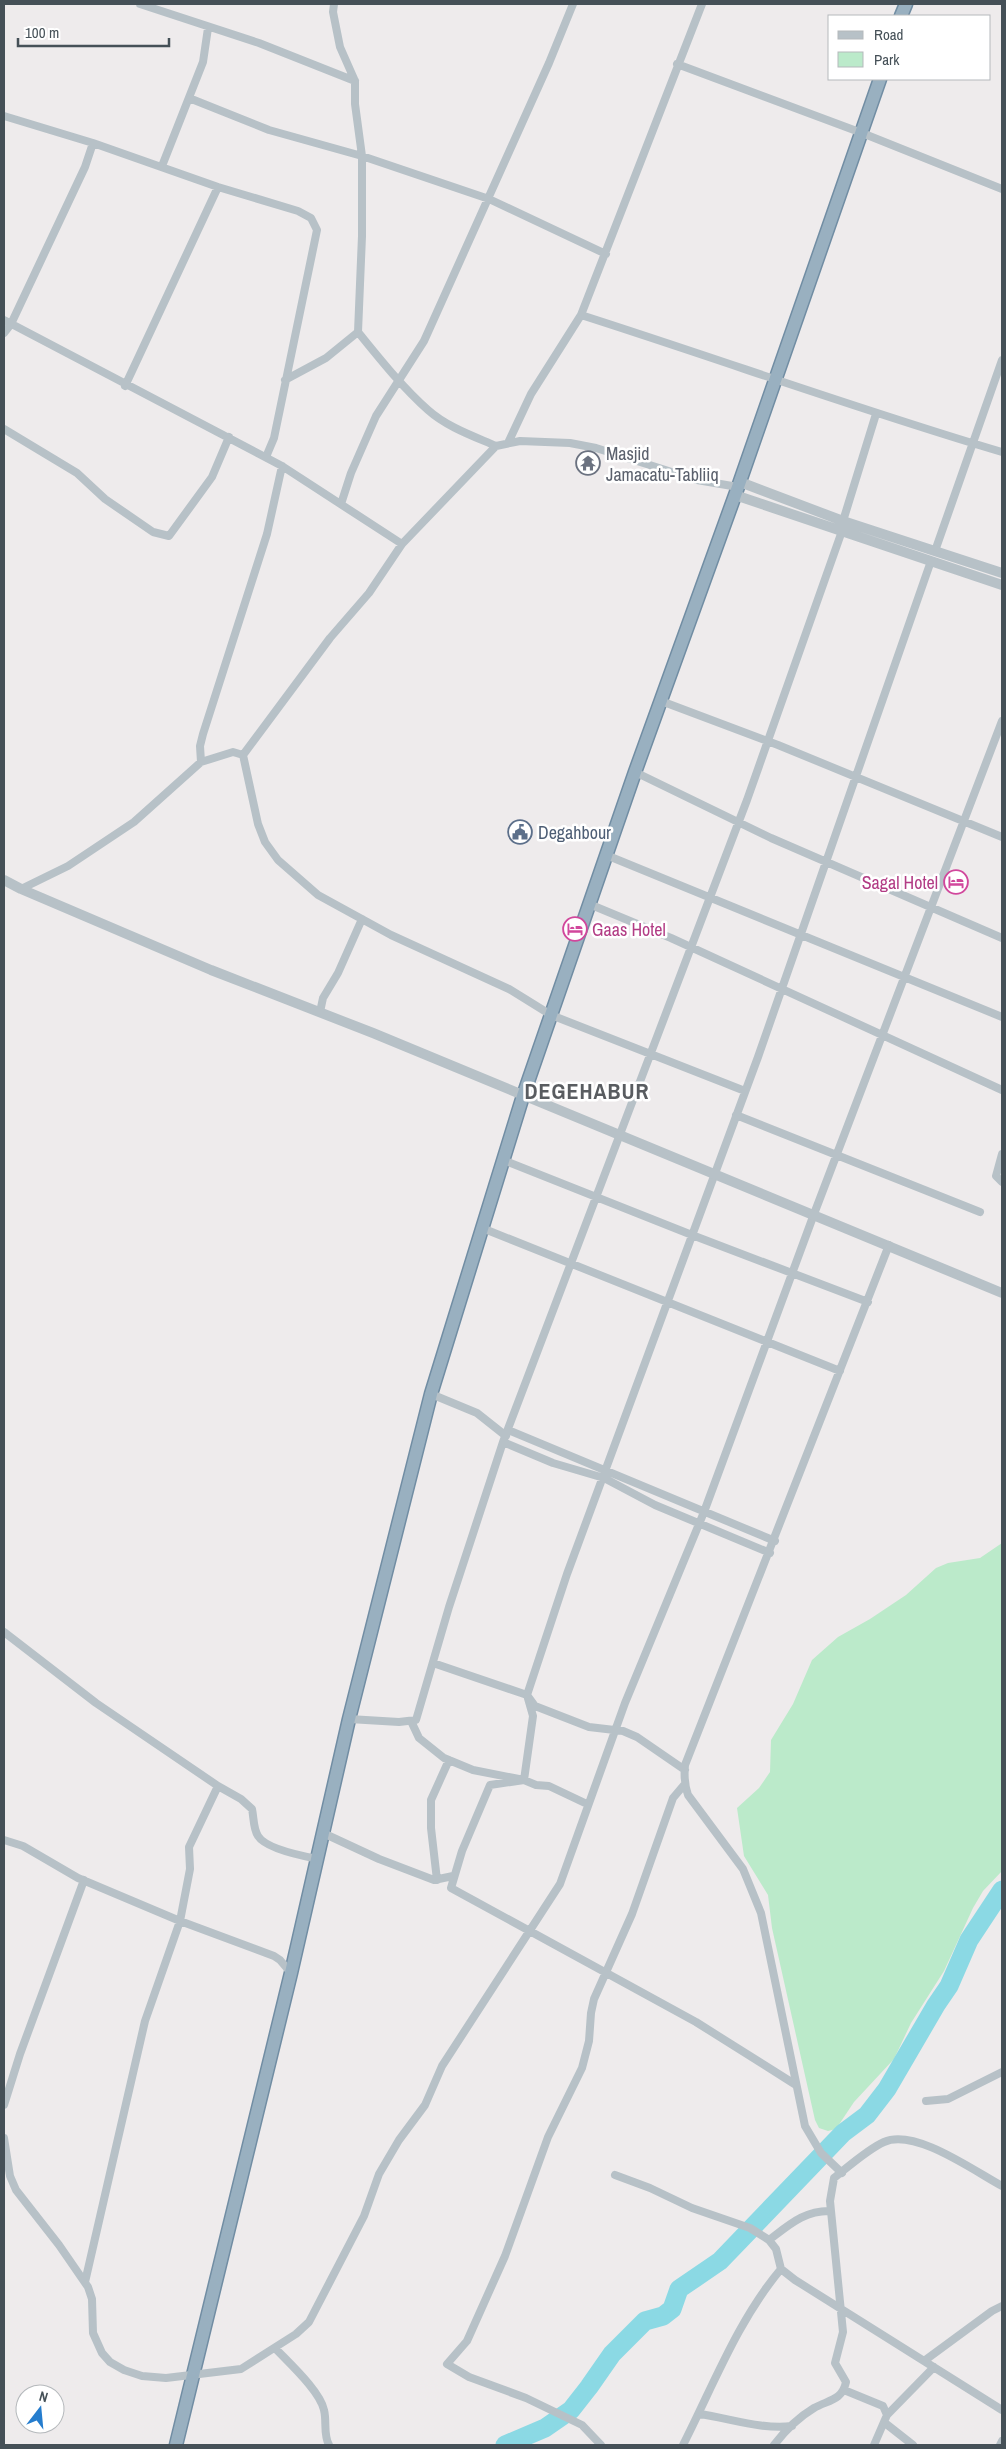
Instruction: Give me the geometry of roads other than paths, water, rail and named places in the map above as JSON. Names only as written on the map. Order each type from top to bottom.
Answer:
[{"type":"highway","points":[[176,2445],[291,1973],[349,1719],[431,1394],[523,1096],[635,772],[738,488],[880,80]]},
{"type":"street","points":[[140,4],[208,28],[259,43],[354,81]]},
{"type":"street","points":[[334,4],[333,12],[340,47],[354,81],[354,104],[362,156],[362,236],[358,332],[400,381],[429,411],[457,429],[496,446]]},
{"type":"street","points":[[341,504],[351,473],[376,416],[424,341],[489,199],[573,4]]},
{"type":"street","points":[[508,443],[531,394],[581,315],[606,254],[677,64],[702,4]]},
{"type":"street","points":[[162,166],[203,62],[208,28]]},
{"type":"street","points":[[677,64],[862,133],[1002,189]]},
{"type":"street","points":[[189,98],[269,130],[362,156],[489,199],[606,254]]},
{"type":"street","points":[[4,116],[93,143],[218,187],[298,211],[311,218],[317,230],[274,438],[266,457]]},
{"type":"street","points":[[4,334],[7,322],[85,167],[93,143]]},
{"type":"street","points":[[125,386],[218,187]]},
{"type":"street","points":[[581,315],[876,414],[1002,452]]},
{"type":"street","points":[[7,322],[125,386],[266,457],[402,544]]},
{"type":"street","points":[[285,380],[326,358],[358,332]]},
{"type":"street","points":[[524,1780],[533,1716],[527,1695],[567,1574],[605,1475],[782,988],[933,556],[975,444],[1002,360]]},
{"type":"street","points":[[349,1719],[416,1720],[448,1607],[506,1436],[768,741],[843,526],[876,414]]},
{"type":"street","points":[[4,429],[77,473],[105,499],[153,532],[169,536],[212,477],[229,438]]},
{"type":"street","points":[[745,1091],[551,1015],[509,989],[390,935],[318,895],[297,879],[265,842],[258,824],[243,754],[330,638],[369,593],[402,544],[496,446],[508,443],[543,441],[596,448],[697,480],[738,488],[933,556],[1002,584]]},
{"type":"street","points":[[201,762],[200,746],[203,734],[267,534],[282,466]]},
{"type":"street","points":[[933,556],[1002,573]]},
{"type":"street","points":[[661,702],[768,741],[1002,837]]},
{"type":"street","points":[[4,2138],[10,2176],[16,2190],[59,2244],[85,2282],[92,2299],[93,2333],[102,2353],[110,2362],[124,2370],[142,2376],[166,2378],[241,2369],[275,2348],[310,2322],[364,2216],[379,2174],[399,2140],[425,2105],[442,2067],[560,1884],[615,1730],[704,1512],[814,1214],[1002,721]]},
{"type":"street","points":[[21,889],[68,866],[134,822],[201,762],[233,752],[243,754]]},
{"type":"street","points":[[635,772],[738,823],[1002,938]]},
{"type":"street","points":[[606,855],[1002,1017]]},
{"type":"street","points":[[4,880],[211,970],[320,1012],[1002,1293]]},
{"type":"street","points":[[589,904],[691,947],[1002,1090]]},
{"type":"street","points":[[320,1012],[324,998],[338,973],[362,919]]},
{"type":"street","points":[[736,1115],[980,1212]]},
{"type":"street","points":[[1002,1154],[996,1176],[1002,1182]]},
{"type":"street","points":[[503,1160],[692,1236],[868,1302]]},
{"type":"street","points":[[482,1228],[840,1371]]},
{"type":"street","points":[[842,2173],[821,2153],[809,2134],[796,2085],[761,1913],[743,1869],[688,1795],[684,1785],[685,1770],[889,1245]]},
{"type":"street","points":[[431,1394],[477,1413],[506,1436],[553,1463],[605,1475],[660,1493],[775,1541]]},
{"type":"street","points":[[506,1436],[558,1450],[655,1505],[770,1553]]},
{"type":"street","points":[[553,1463],[558,1450]]},
{"type":"street","points":[[655,1505],[660,1493]]},
{"type":"street","points":[[4,1632],[96,1703],[218,1786],[241,1799],[252,1809],[255,1828],[259,1838],[268,1845],[318,1859]]},
{"type":"street","points":[[433,1663],[527,1695],[535,1706],[589,1727],[615,1730],[637,1737],[685,1770]]},
{"type":"street","points":[[411,1721],[419,1738],[429,1748],[449,1760],[473,1770],[524,1780],[536,1785],[541,1784],[587,1804]]},
{"type":"street","points":[[437,1880],[431,1828],[431,1800],[449,1760]]},
{"type":"street","points":[[524,1780],[490,1784],[453,1876],[451,1888],[696,2022],[796,2085]]},
{"type":"street","points":[[600,2445],[582,2425],[526,2398],[469,2377],[447,2364],[467,2341],[505,2256],[548,2137],[582,2068],[590,2041],[591,2012],[606,1972],[632,1914],[673,1798],[684,1785]]},
{"type":"street","points":[[85,2282],[145,2021],[180,1920],[190,1869],[189,1847],[218,1786]]},
{"type":"street","points":[[323,1833],[379,1859],[437,1880],[453,1876]]},
{"type":"street","points":[[4,1840],[23,1846],[84,1880],[274,1956],[291,1973]]},
{"type":"street","points":[[4,2105],[20,2054],[84,1880]]},
{"type":"street","points":[[926,2101],[948,2099],[1002,2072]]},
{"type":"street","points":[[774,2445],[792,2426],[815,2408],[832,2401],[844,2390],[846,2382],[835,2363],[843,2332],[830,2201],[834,2178],[884,2142],[904,2138],[925,2144],[1002,2186]]},
{"type":"street","points":[[615,2175],[650,2188],[692,2208],[750,2228],[769,2240],[776,2249],[781,2269],[809,2290],[1002,2410]]},
{"type":"street","points":[[769,2240],[794,2220],[818,2211],[831,2211]]},
{"type":"street","points":[[683,2445],[739,2331],[762,2292],[781,2269]]},
{"type":"street","points":[[924,2361],[992,2311],[1002,2306]]},
{"type":"street","points":[[275,2348],[316,2393],[324,2409],[325,2438],[329,2445]]},
{"type":"street","points":[[874,2445],[886,2419],[934,2367]]},
{"type":"street","points":[[844,2390],[883,2406],[886,2419],[913,2445]]},
{"type":"street","points":[[699,2414],[776,2428],[792,2426]]},
{"type":"street","points":[[1000,2445],[1002,2441]]},
{"type":"waterway","points":[[505,2445],[545,2428],[571,2410],[612,2354],[645,2321],[663,2316],[672,2309],[679,2289],[720,2261],[843,2133],[867,2115],[887,2089],[949,1986],[969,1940],[1002,1890]]},
{"type":"place","name":"Masjid Jamacatu-Tabliiq","points":[[588,463]]},
{"type":"place","name":"Degahbour","points":[[520,832]]},
{"type":"place","name":"Sagal Hotel","points":[[956,882]]},
{"type":"place","name":"Gaas Hotel","points":[[575,929]]},
{"type":"district","name":"DEGEHABUR","points":[[587,1091]]}]
